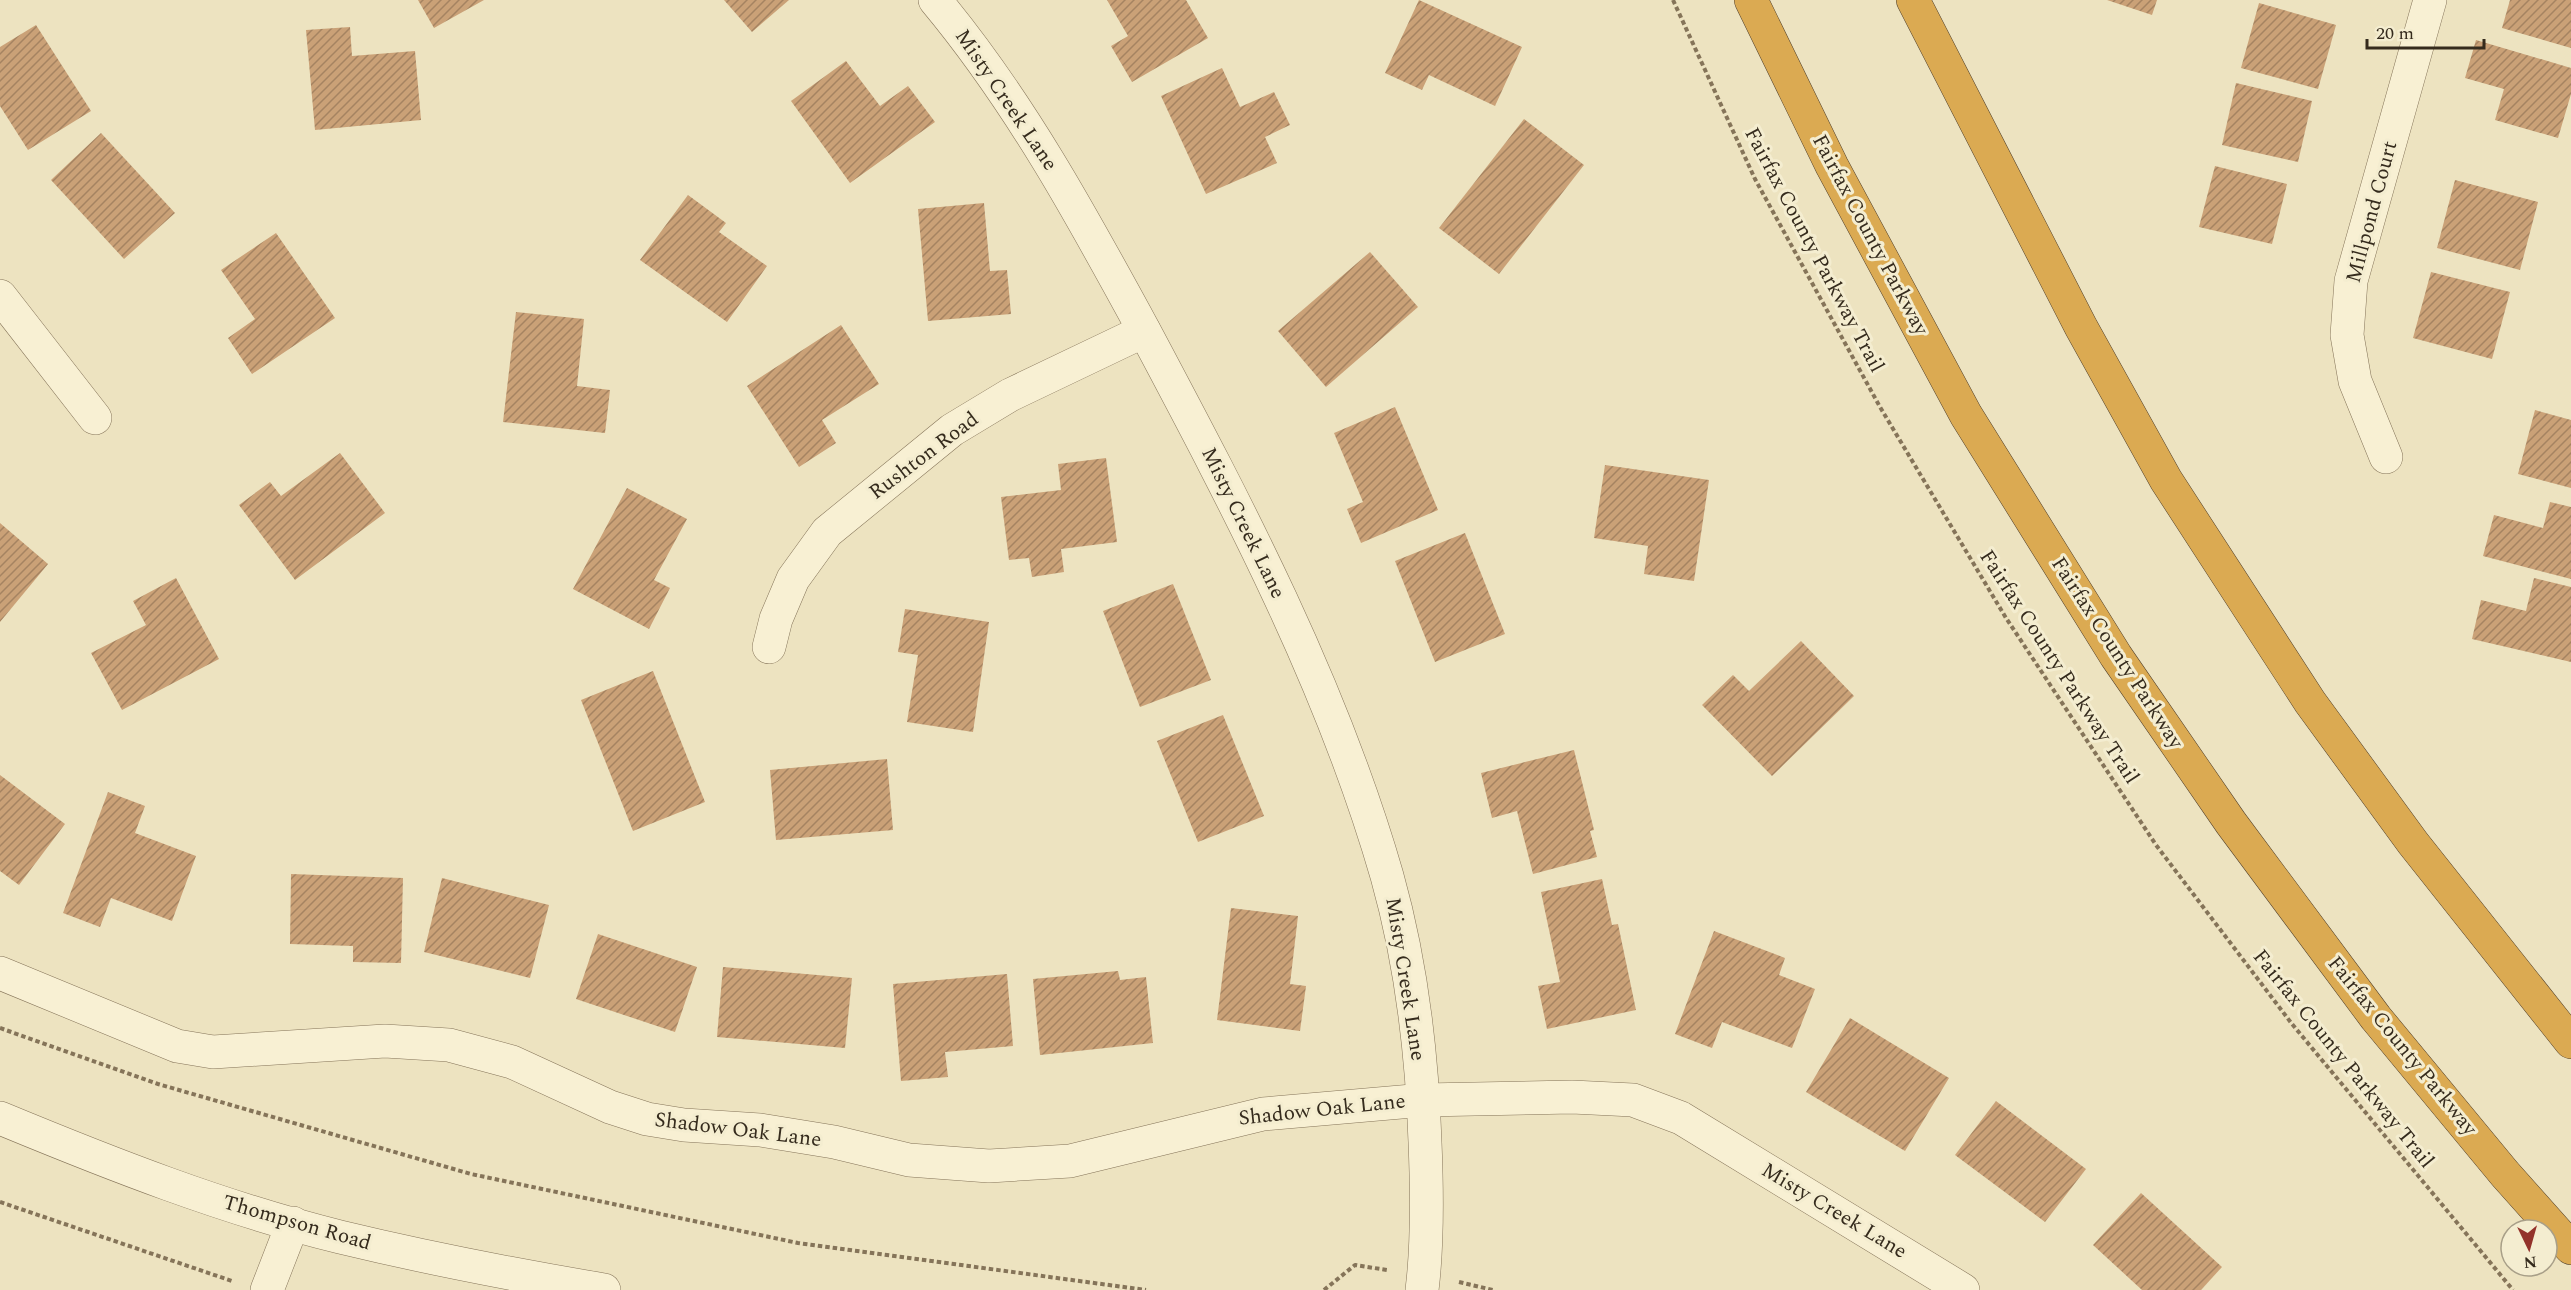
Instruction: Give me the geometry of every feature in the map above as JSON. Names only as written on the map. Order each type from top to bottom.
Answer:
[{"type":"highway","name":"Fairfax County Parkway","points":[[1751,0],[1832,166],[1966,415],[2116,656],[2231,823],[2376,1018],[2505,1174],[2571,1248]]},
{"type":"highway","points":[[1913,0],[2081,327],[2166,480],[2310,702],[2413,843],[2571,1042]]},
{"type":"street","name":"Misty Creek Lane","points":[[935,0],[1019,112],[1131,304],[1188,410],[1302,643],[1350,758],[1390,890],[1411,989],[1424,1100],[1426,1177],[1422,1290]]},
{"type":"street","name":"Millpond Court","points":[[2386,458],[2355,381],[2348,335],[2351,281],[2430,0]]},
{"type":"street","points":[[0,296],[95,418]]},
{"type":"street","name":"Rushton Road","points":[[769,647],[776,619],[793,579],[827,532],[952,430],[1010,395],[1144,331]]},
{"type":"street","name":"Shadow Oak Lane","points":[[0,973],[177,1046],[213,1052],[385,1041],[449,1045],[512,1062],[610,1107],[647,1119],[684,1125],[771,1131],[909,1160],[989,1166],[1070,1161],[1263,1114],[1424,1100]]},
{"type":"street","name":"Misty Creek Lane","points":[[1424,1100],[1572,1097],[1633,1100],[1681,1118],[1963,1290]]},
{"type":"street","name":"Thompson Road","points":[[0,1118],[190,1192],[293,1223],[476,1268],[604,1290]]},
{"type":"street","points":[[267,1290],[293,1223]]},
{"type":"path","name":"Fairfax County Parkway Trail","points":[[1673,0],[1755,179],[1880,407],[2006,618],[2156,844],[2292,1024],[2513,1290]]},
{"type":"path","points":[[0,1028],[158,1084],[471,1174],[798,1243],[1146,1290]]},
{"type":"path","points":[[0,1202],[208,1275],[267,1290]]},
{"type":"building","points":[[418,0],[484,0],[434,28]]},
{"type":"building","points":[[724,0],[789,0],[752,32]]},
{"type":"building","points":[[1107,0],[1186,0],[1208,38],[1132,82],[1111,46],[1128,36]]},
{"type":"building","points":[[1419,0],[1522,47],[1495,106],[1429,75],[1422,90],[1385,73]]},
{"type":"building","points":[[2107,0],[2157,0],[2152,15]]},
{"type":"building","points":[[2510,0],[2571,0],[2571,48],[2502,28]]},
{"type":"building","points":[[2259,3],[2336,25],[2318,89],[2241,68]]},
{"type":"building","points":[[36,25],[91,111],[28,150],[0,106],[0,47]]},
{"type":"building","points":[[350,27],[352,56],[415,51],[421,120],[315,130],[306,30]]},
{"type":"building","points":[[2476,40],[2571,68],[2571,94],[2558,138],[2495,120],[2504,89],[2465,78]]},
{"type":"building","points":[[846,61],[880,106],[908,86],[935,122],[850,183],[791,101]]},
{"type":"building","points":[[1222,68],[1240,107],[1274,92],[1290,125],[1265,137],[1277,163],[1206,194],[1161,96]]},
{"type":"building","points":[[2236,83],[2312,101],[2298,162],[2222,145]]},
{"type":"building","points":[[1524,119],[1584,165],[1499,274],[1439,228]]},
{"type":"building","points":[[101,133],[175,213],[124,259],[51,180]]},
{"type":"building","points":[[2215,166],[2287,184],[2272,244],[2199,227]]},
{"type":"building","points":[[2455,180],[2538,202],[2520,270],[2437,248]]},
{"type":"building","points":[[688,195],[726,223],[719,232],[767,266],[727,322],[640,260]]},
{"type":"building","points":[[984,203],[990,271],[1007,270],[1011,314],[928,321],[918,209]]},
{"type":"building","points":[[276,233],[335,318],[252,374],[228,338],[255,319],[221,270]]},
{"type":"building","points":[[1370,252],[1418,307],[1326,387],[1278,331]]},
{"type":"building","points":[[2431,272],[2510,292],[2492,359],[2413,338]]},
{"type":"building","points":[[516,312],[584,319],[577,386],[610,390],[605,433],[503,422]]},
{"type":"building","points":[[841,325],[879,384],[822,420],[836,443],[799,467],[747,386]]},
{"type":"building","points":[[1395,407],[1438,510],[1361,543],[1347,509],[1363,502],[1334,433]]},
{"type":"building","points":[[2535,410],[2571,420],[2571,488],[2518,474]]},
{"type":"building","points":[[340,453],[385,513],[295,580],[239,505],[270,482],[281,496]]},
{"type":"building","points":[[1106,458],[1117,542],[1061,549],[1064,572],[1032,577],[1029,558],[1009,560],[1001,497],[1061,490],[1058,464]]},
{"type":"building","points":[[1605,465],[1709,480],[1694,581],[1644,574],[1648,546],[1594,538]]},
{"type":"building","points":[[627,488],[687,519],[654,580],[670,588],[649,629],[573,589]]},
{"type":"building","points":[[2550,502],[2571,507],[2571,579],[2483,556],[2494,515],[2543,528]]},
{"type":"building","points":[[0,523],[48,564],[0,622]]},
{"type":"building","points":[[1465,533],[1505,634],[1435,662],[1395,561]]},
{"type":"building","points":[[176,578],[219,659],[122,710],[91,653],[146,625],[133,601]]},
{"type":"building","points":[[2534,578],[2571,587],[2571,662],[2472,639],[2481,600],[2526,611]]},
{"type":"building","points":[[1173,584],[1211,680],[1140,707],[1103,611]]},
{"type":"building","points":[[905,609],[989,622],[973,732],[907,722],[918,655],[898,652]]},
{"type":"building","points":[[1801,641],[1854,696],[1772,776],[1702,705],[1733,675],[1749,691]]},
{"type":"building","points":[[653,671],[705,802],[633,831],[581,700]]},
{"type":"building","points":[[1223,715],[1264,816],[1198,842],[1157,741]]},
{"type":"building","points":[[1574,750],[1594,830],[1590,831],[1597,857],[1533,874],[1517,811],[1492,818],[1481,773]]},
{"type":"building","points":[[887,759],[893,830],[776,840],[770,770]]},
{"type":"building","points":[[0,775],[65,824],[19,885],[0,871]]},
{"type":"building","points":[[108,792],[145,806],[135,833],[196,856],[172,921],[111,898],[100,927],[63,913]]},
{"type":"building","points":[[291,874],[403,878],[401,963],[353,962],[353,946],[290,944]]},
{"type":"building","points":[[442,878],[549,905],[530,978],[424,952]]},
{"type":"building","points":[[1602,879],[1612,925],[1618,924],[1636,1010],[1547,1029],[1538,986],[1560,982],[1541,892]]},
{"type":"building","points":[[1231,908],[1298,916],[1290,984],[1306,986],[1300,1031],[1217,1020]]},
{"type":"building","points":[[1714,931],[1785,958],[1779,975],[1815,989],[1792,1048],[1722,1022],[1712,1048],[1675,1034]]},
{"type":"building","points":[[598,934],[697,967],[675,1032],[576,999]]},
{"type":"building","points":[[723,967],[852,978],[845,1048],[717,1037]]},
{"type":"building","points":[[1118,971],[1120,980],[1146,977],[1153,1043],[1040,1055],[1033,979]]},
{"type":"building","points":[[1007,974],[1013,1046],[945,1052],[948,1077],[901,1081],[893,984]]},
{"type":"building","points":[[1850,1018],[1949,1078],[1905,1151],[1806,1092]]},
{"type":"building","points":[[1996,1101],[2086,1169],[2045,1222],[1955,1155]]},
{"type":"building","points":[[2141,1193],[2222,1267],[2201,1290],[2142,1290],[2093,1245]]}]
